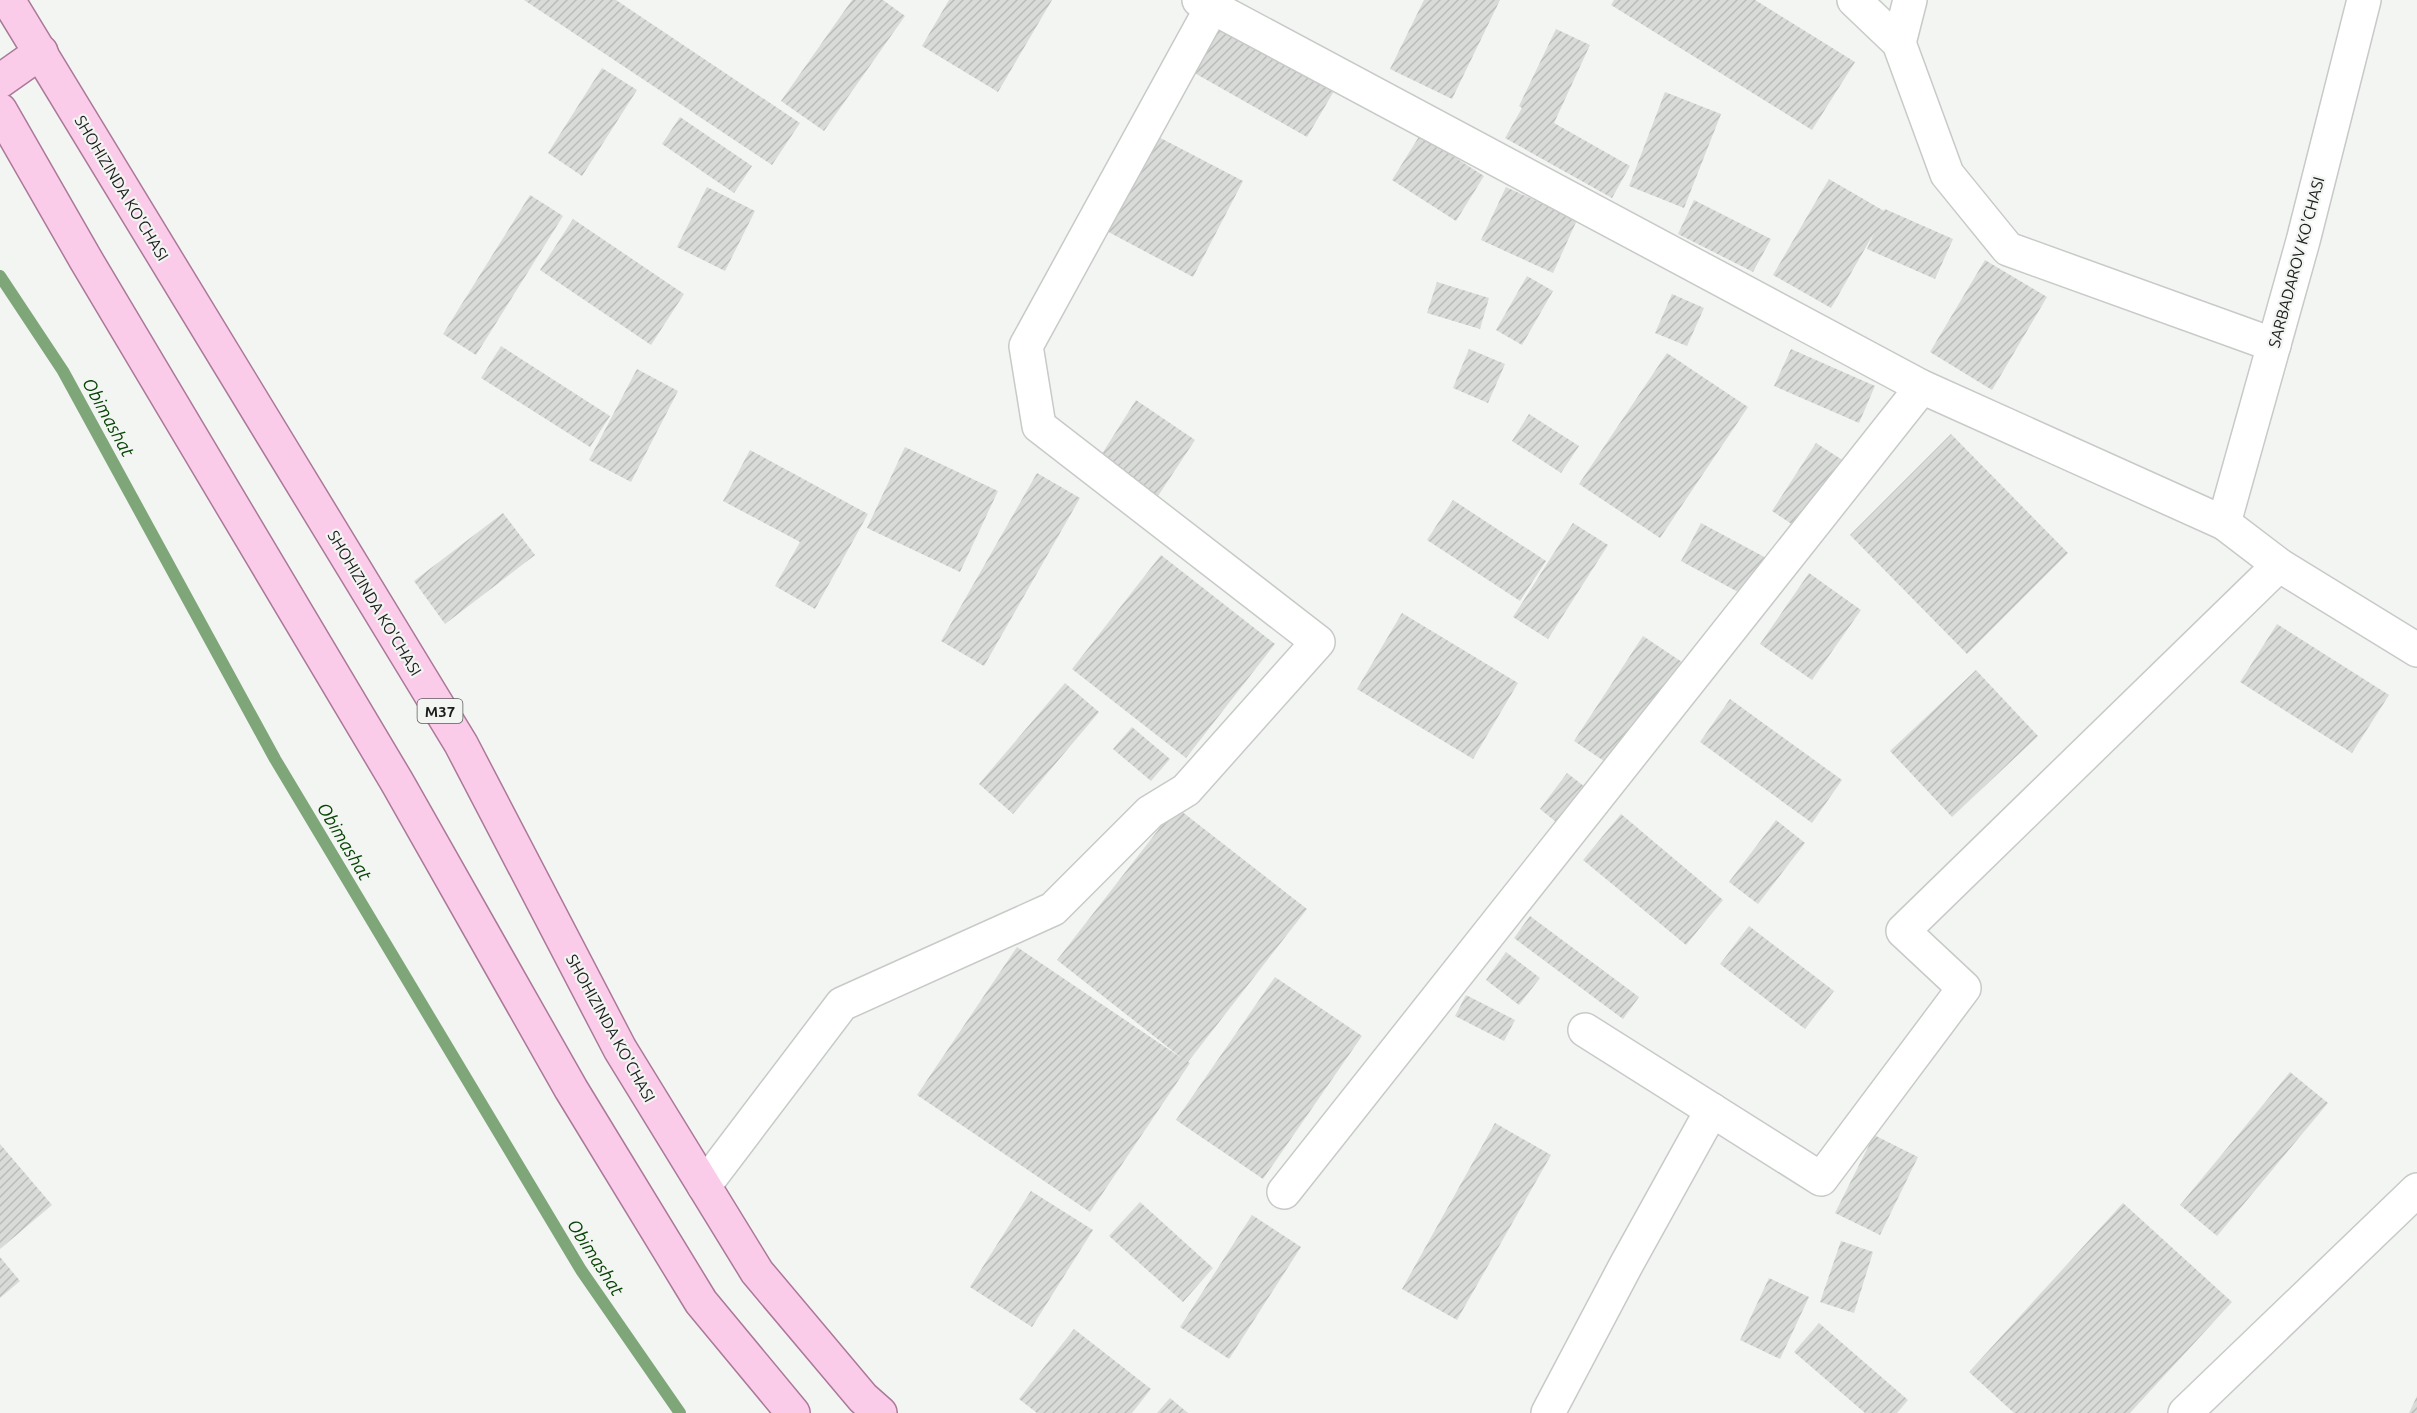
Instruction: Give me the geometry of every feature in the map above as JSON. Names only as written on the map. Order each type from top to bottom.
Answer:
[{"type":"main road","name":"SHOHIZINDA KO'CHASI","points":[[8,0],[148,234],[276,439],[461,744],[620,1049],[757,1272],[863,1398],[880,1413]]},
{"type":"main road","points":[[0,81],[41,52]]},
{"type":"main road","points":[[0,110],[86,260],[397,782],[571,1089],[701,1302],[793,1413]]},
{"type":"street","points":[[1854,0],[1899,43],[1947,174],[2008,249],[2274,345]]},
{"type":"street","points":[[1899,43],[1910,0]]},
{"type":"street","name":"SARBADAROV KO'CHASI","points":[[2224,524],[2306,230],[2364,0]]},
{"type":"street","points":[[704,1186],[842,1004],[1053,909],[1150,812],[1186,790],[1318,642],[1039,426],[1037,415],[1026,346],[1205,3],[1922,387],[2224,524],[2279,565],[2417,650]]},
{"type":"street","points":[[1284,1192],[1922,387]]},
{"type":"street","points":[[1586,1030],[1821,1179],[1964,988],[1903,931],[2279,565]]},
{"type":"street","points":[[1548,1413],[1712,1110]]},
{"type":"street","points":[[2184,1413],[2417,1190]]},
{"type":"building","points":[[524,0],[616,0],[800,123],[772,165]]},
{"type":"building","points":[[852,0],[883,0],[905,16],[824,131],[781,101]]},
{"type":"building","points":[[949,0],[1052,0],[998,92],[922,46]]},
{"type":"building","points":[[1424,0],[1500,0],[1452,99],[1390,69]]},
{"type":"building","points":[[1614,0],[1755,0],[1855,62],[1812,130],[1611,5]]},
{"type":"building","points":[[1218,24],[1334,91],[1307,137],[1191,71]]},
{"type":"building","points":[[1556,29],[1590,45],[1554,123],[1630,166],[1612,198],[1505,138],[1522,108],[1519,106]]},
{"type":"building","points":[[602,68],[637,90],[582,176],[548,153]]},
{"type":"building","points":[[1665,92],[1721,114],[1684,208],[1629,186]]},
{"type":"building","points":[[680,117],[752,166],[734,193],[662,144]]},
{"type":"building","points":[[1151,133],[1243,181],[1193,277],[1101,228]]},
{"type":"building","points":[[1420,135],[1484,176],[1456,221],[1392,180]]},
{"type":"building","points":[[1829,179],[1884,211],[1885,209],[1953,239],[1935,279],[1867,249],[1874,233],[1831,308],[1773,275]]},
{"type":"building","points":[[707,187],[755,211],[725,271],[677,247]]},
{"type":"building","points":[[1506,187],[1577,220],[1553,273],[1481,240]]},
{"type":"building","points":[[530,195],[563,216],[476,355],[443,334]]},
{"type":"building","points":[[1694,200],[1771,239],[1753,272],[1678,234]]},
{"type":"building","points":[[573,219],[684,294],[651,345],[540,270]]},
{"type":"building","points":[[1985,260],[2047,297],[1992,390],[1930,352]]},
{"type":"building","points":[[1527,276],[1553,291],[1522,345],[1496,330]]},
{"type":"building","points":[[1437,282],[1489,298],[1480,329],[1427,313]]},
{"type":"building","points":[[1672,294],[1704,308],[1687,346],[1655,333]]},
{"type":"building","points":[[501,346],[610,416],[590,447],[481,378]]},
{"type":"building","points":[[1469,349],[1505,364],[1488,403],[1453,388]]},
{"type":"building","points":[[1791,349],[1875,386],[1859,423],[1774,386]]},
{"type":"building","points":[[1667,353],[1748,407],[1660,538],[1579,484]]},
{"type":"building","points":[[637,369],[678,391],[631,482],[589,460]]},
{"type":"building","points":[[1136,400],[1195,440],[1158,496],[1100,457]]},
{"type":"building","points":[[1529,414],[1579,446],[1561,473],[1512,441]]},
{"type":"building","points":[[1951,434],[2068,553],[1967,654],[1850,535]]},
{"type":"building","points":[[1816,443],[1844,461],[1799,529],[1772,511]]},
{"type":"building","points":[[905,447],[998,491],[960,572],[867,528]]},
{"type":"building","points":[[750,450],[868,514],[815,609],[775,586],[800,542],[723,501]]},
{"type":"building","points":[[1037,473],[1080,498],[984,666],[941,641]]},
{"type":"building","points":[[1453,500],[1546,561],[1520,601],[1427,540]]},
{"type":"building","points":[[503,513],[535,555],[445,624],[414,581]]},
{"type":"building","points":[[1573,523],[1608,545],[1548,639],[1513,617]]},
{"type":"building","points":[[1701,523],[1770,560],[1749,598],[1681,561]]},
{"type":"building","points":[[1161,555],[1275,644],[1186,758],[1072,669]]},
{"type":"building","points":[[1809,573],[1861,610],[1812,680],[1760,644]]},
{"type":"building","points":[[1402,613],[1518,683],[1473,759],[1357,689]]},
{"type":"building","points":[[2277,624],[2389,695],[2352,753],[2240,682]]},
{"type":"building","points":[[1643,636],[1685,664],[1616,769],[1574,741]]},
{"type":"building","points":[[1976,670],[2038,736],[1952,817],[1890,751]]},
{"type":"building","points":[[1065,683],[1099,712],[1013,814],[979,784]]},
{"type":"building","points":[[1730,699],[1842,780],[1812,823],[1700,742]]},
{"type":"building","points":[[1132,727],[1170,759],[1151,781],[1113,749]]},
{"type":"building","points":[[1567,773],[1589,790],[1561,826],[1540,809]]},
{"type":"building","points":[[1176,807],[1307,909],[1188,1062],[1190,1063],[1090,1212],[917,1095],[1017,947],[1183,1059],[1057,960]]},
{"type":"building","points":[[1621,814],[1723,900],[1686,945],[1583,860]]},
{"type":"building","points":[[1776,820],[1805,843],[1758,904],[1729,882]]},
{"type":"building","points":[[1530,916],[1639,997],[1623,1019],[1514,938]]},
{"type":"building","points":[[1749,926],[1834,991],[1805,1029],[1720,964]]},
{"type":"building","points":[[1506,952],[1540,978],[1519,1005],[1486,980]]},
{"type":"building","points":[[1275,977],[1362,1036],[1263,1179],[1176,1120]]},
{"type":"building","points":[[1466,995],[1515,1020],[1504,1041],[1455,1016]]},
{"type":"building","points":[[2290,1072],[2328,1103],[2217,1236],[2180,1205]]},
{"type":"building","points":[[1495,1123],[1551,1155],[1457,1320],[1402,1289]]},
{"type":"building","points":[[1874,1135],[1918,1157],[1880,1235],[1835,1213]]},
{"type":"building","points":[[0,1144],[52,1205],[0,1249]]},
{"type":"building","points":[[1031,1191],[1093,1230],[1032,1327],[970,1287]]},
{"type":"building","points":[[1140,1202],[1213,1268],[1183,1302],[1109,1236]]},
{"type":"building","points":[[2123,1203],[2232,1302],[2130,1413],[2014,1413],[1969,1372]]},
{"type":"building","points":[[1252,1215],[1301,1247],[1229,1359],[1180,1327]]},
{"type":"building","points":[[1841,1241],[1873,1252],[1854,1313],[1820,1302]]},
{"type":"building","points":[[0,1257],[20,1281],[0,1298]]},
{"type":"building","points":[[1769,1278],[1809,1297],[1780,1359],[1740,1340]]},
{"type":"building","points":[[1819,1323],[1908,1400],[1897,1413],[1865,1413],[1794,1352]]},
{"type":"building","points":[[1074,1329],[1151,1389],[1132,1413],[1037,1413],[1019,1399]]},
{"type":"building","points":[[2417,1396],[2417,1413],[2409,1413]]},
{"type":"building","points":[[1170,1398],[1188,1413],[1157,1413]]},
{"type":"waterway","name":"Obimashat","points":[[0,276],[63,371],[275,759],[581,1270],[680,1413]]}]
